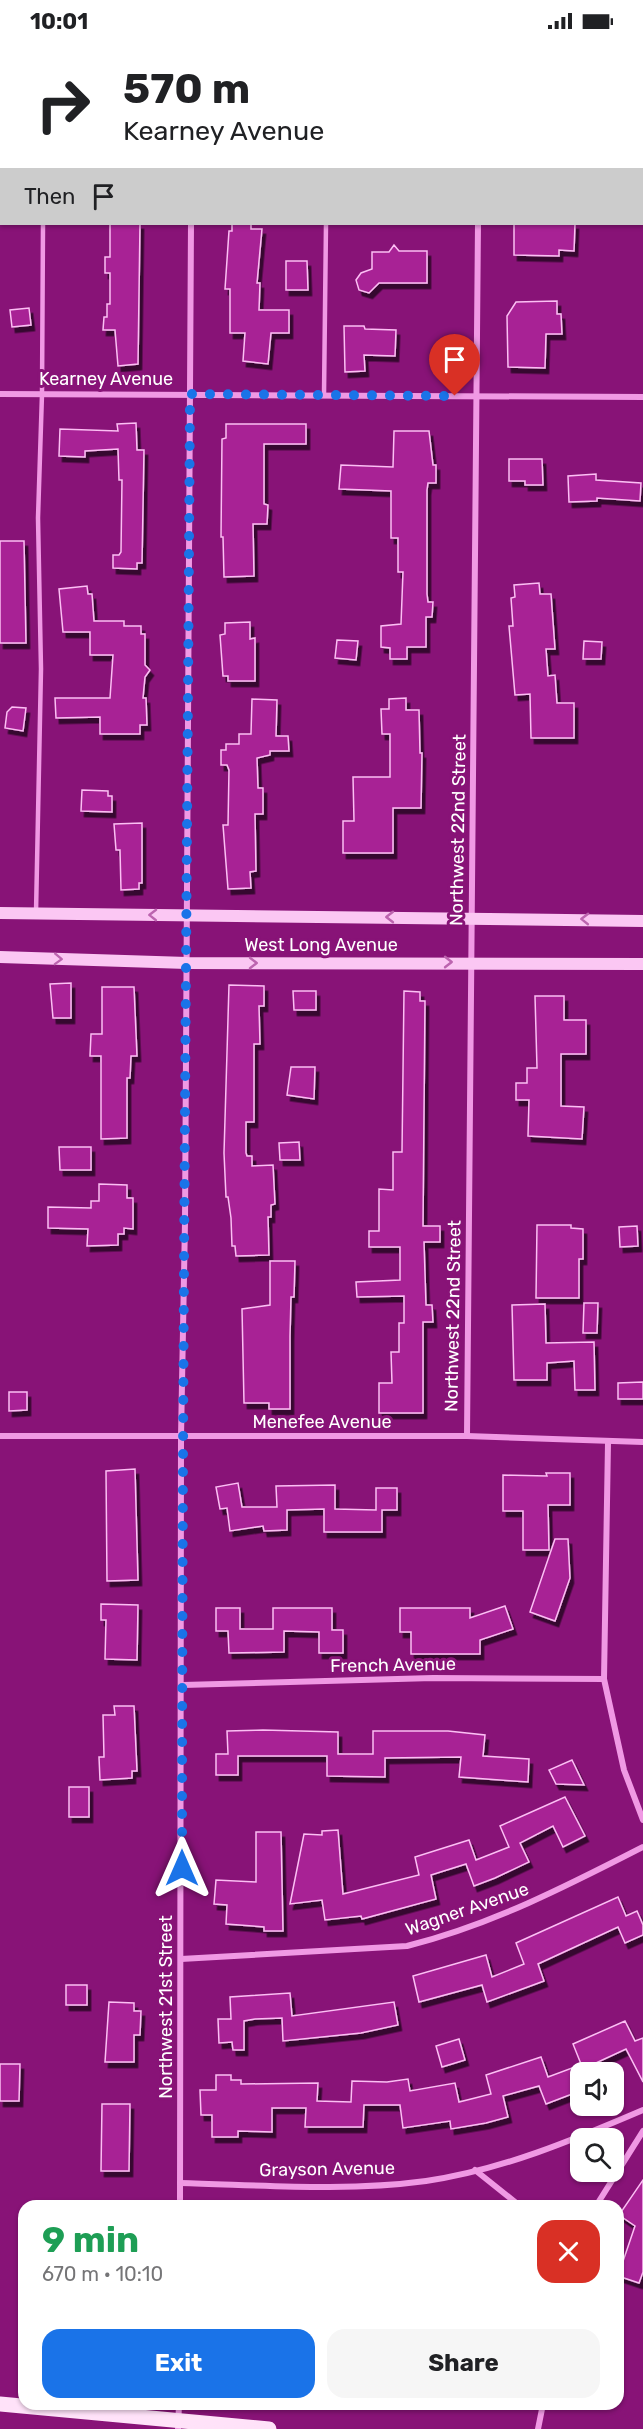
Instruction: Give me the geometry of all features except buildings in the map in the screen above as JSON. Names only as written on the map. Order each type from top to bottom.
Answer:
[{"type":"main road","name":"West Long Avenue","points":[[0,913],[472,917],[643,921]]},
{"type":"main road","name":"West Long Avenue","points":[[0,957],[187,963],[643,964]]},
{"type":"main road","points":[[0,2404],[18,2406]]},
{"type":"main road","points":[[51,2410],[179,2425],[269,2429]]},
{"type":"street","name":"Northwest 21st Street","points":[[180,2200],[183,1685],[181,1437],[187,963],[191,225]]},
{"type":"street","name":"Northwest 22nd Street","points":[[467,1436],[478,225]]},
{"type":"street","name":"Kearney Avenue","points":[[0,394],[643,397]]},
{"type":"street","name":"Menefee Avenue","points":[[0,1436],[467,1436],[608,1443],[643,1442]]},
{"type":"street","points":[[608,1443],[603,1679],[624,1770],[643,1820]]},
{"type":"street","name":"French Avenue","points":[[183,1685],[433,1678],[603,1679]]},
{"type":"street","name":"Wagner Avenue","points":[[181,1959],[407,1947],[436,1939],[545,1898],[643,1847]]},
{"type":"street","name":"Grayson Avenue","points":[[180,2183],[352,2187],[426,2181],[475,2170],[574,2139],[643,2110]]},
{"type":"street","points":[[600,2200],[643,2131]]},
{"type":"street","points":[[475,2170],[512,2200]]},
{"type":"street","points":[[538,2429],[542,2410]]},
{"type":"lane","points":[[36,913],[40,669],[38,518],[42,394],[43,225]]},
{"type":"lane","points":[[324,395],[326,225]]},
{"type":"route","points":[[182,1868],[181,1437],[185,1222],[190,394],[455,396]]}]
